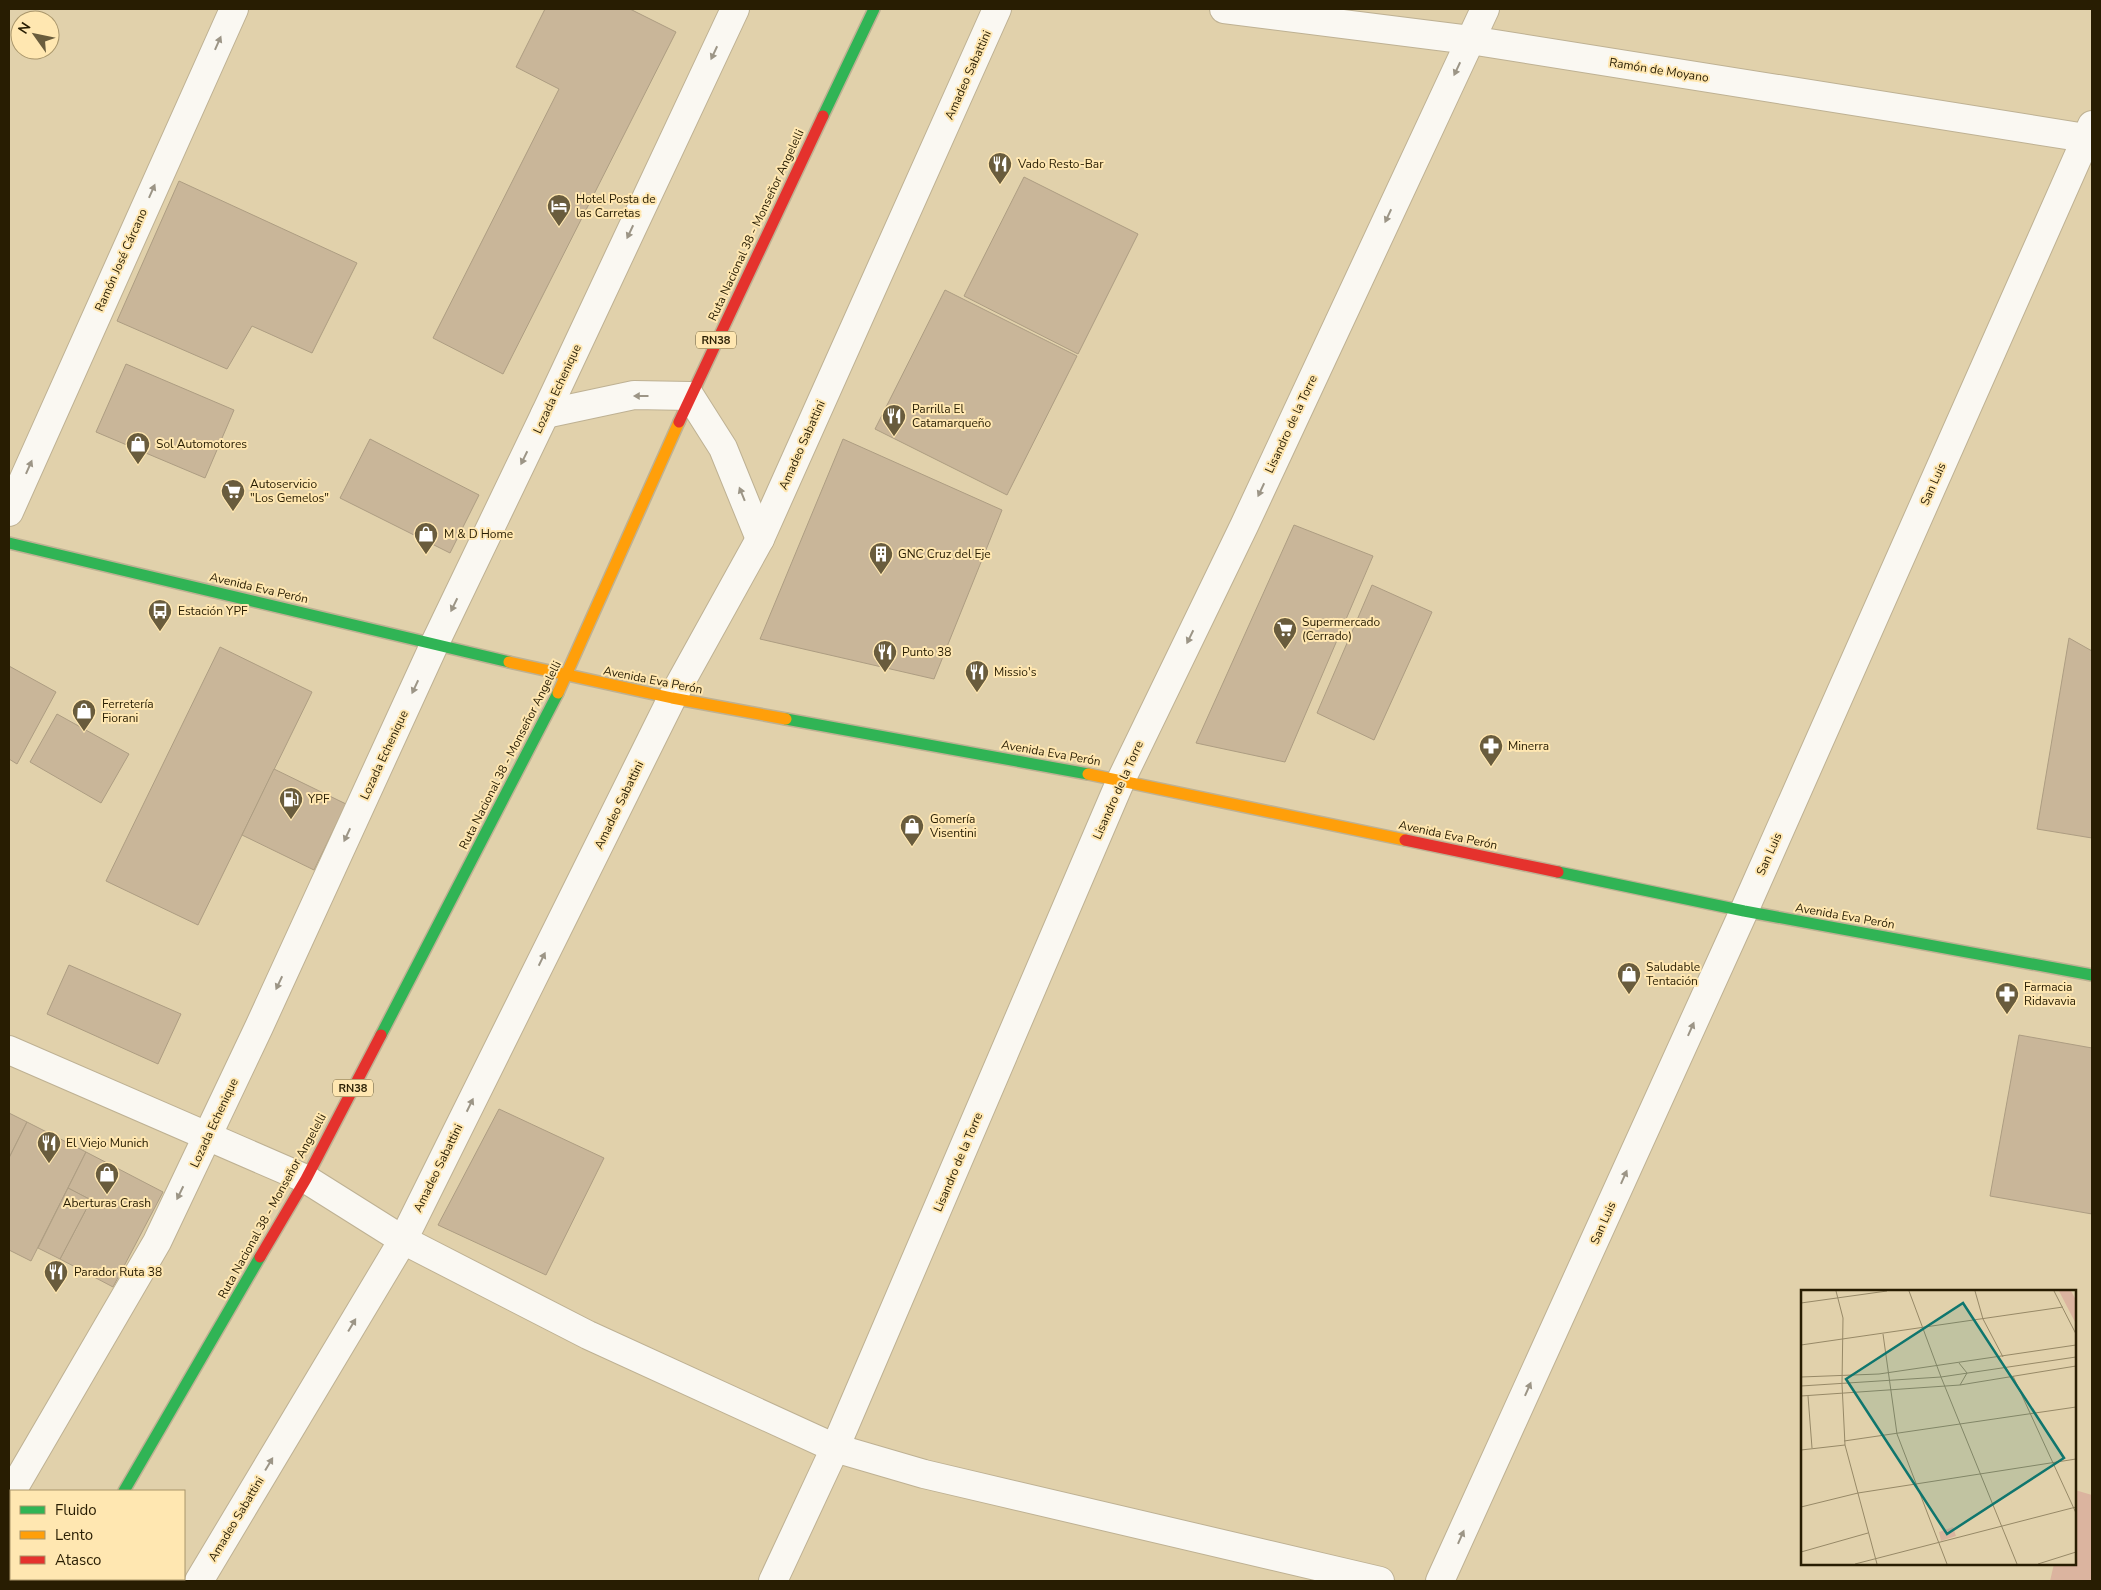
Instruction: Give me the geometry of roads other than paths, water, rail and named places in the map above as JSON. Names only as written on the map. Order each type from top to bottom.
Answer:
[{"type":"main road","name":"Ruta Nacional 38 - Monseñor Angelelli","points":[[125,1490],[306,1179],[567,676],[690,396],[874,9]]},
{"type":"main road","name":"Avenida Eva Perón","points":[[9,543],[567,676],[672,698],[1121,780],[1744,912],[2092,975]]},
{"type":"street","name":"Ramón José Cárcano","points":[[9,512],[234,9]]},
{"type":"street","name":"Lozada Echenique","points":[[13,1490],[156,1242],[208,1136],[435,643],[735,9]]},
{"type":"street","name":"Amadeo Sabattini","points":[[199,1581],[403,1240],[672,698],[760,539],[998,9]]},
{"type":"street","name":"Ramón de Moyano","points":[[1224,9],[1470,40],[2090,134]]},
{"type":"street","name":"Lisandro de la Torre","points":[[773,1581],[835,1448],[1121,780],[1248,517],[1485,9]]},
{"type":"street","name":"San Luis","points":[[1440,1581],[1744,912],[2090,134]]},
{"type":"street","points":[[545,414],[634,395],[690,396],[723,448],[760,539]]},
{"type":"street","points":[[9,1050],[306,1179],[403,1240],[588,1335],[835,1448],[924,1474],[1380,1581]]},
{"type":"place","name":"Vado Resto-Bar","points":[[1000,185]]},
{"type":"place","name":"Hotel Posta de las Carretas","points":[[559,227]]},
{"type":"place","name":"Parrilla El Catamarqueño","points":[[894,437]]},
{"type":"place","name":"Sol Automotores","points":[[138,465]]},
{"type":"place","name":"Autoservicio \"Los Gemelos\"","points":[[233,512]]},
{"type":"place","name":"M & D Home","points":[[426,555]]},
{"type":"place","name":"GNC Cruz del Eje","points":[[881,575]]},
{"type":"place","name":"Estación YPF","points":[[160,632]]},
{"type":"place","name":"Supermercado (Cerrado)","points":[[1285,650]]},
{"type":"place","name":"Punto 38","points":[[885,673]]},
{"type":"place","name":"Missio's","points":[[977,693]]},
{"type":"place","name":"Ferretería Fiorani","points":[[84,732]]},
{"type":"place","name":"Minerra","points":[[1491,767]]},
{"type":"place","name":"YPF","points":[[291,820]]},
{"type":"place","name":"Gomería Visentini","points":[[912,847]]},
{"type":"place","name":"Saludable Tentación","points":[[1629,995]]},
{"type":"place","name":"Farmacia Ridavavia","points":[[2007,1015]]},
{"type":"place","name":"El Viejo Munich","points":[[49,1164]]},
{"type":"place","name":"Aberturas Crash","points":[[107,1195]]},
{"type":"place","name":"Parador Ruta 38","points":[[56,1293]]}]
